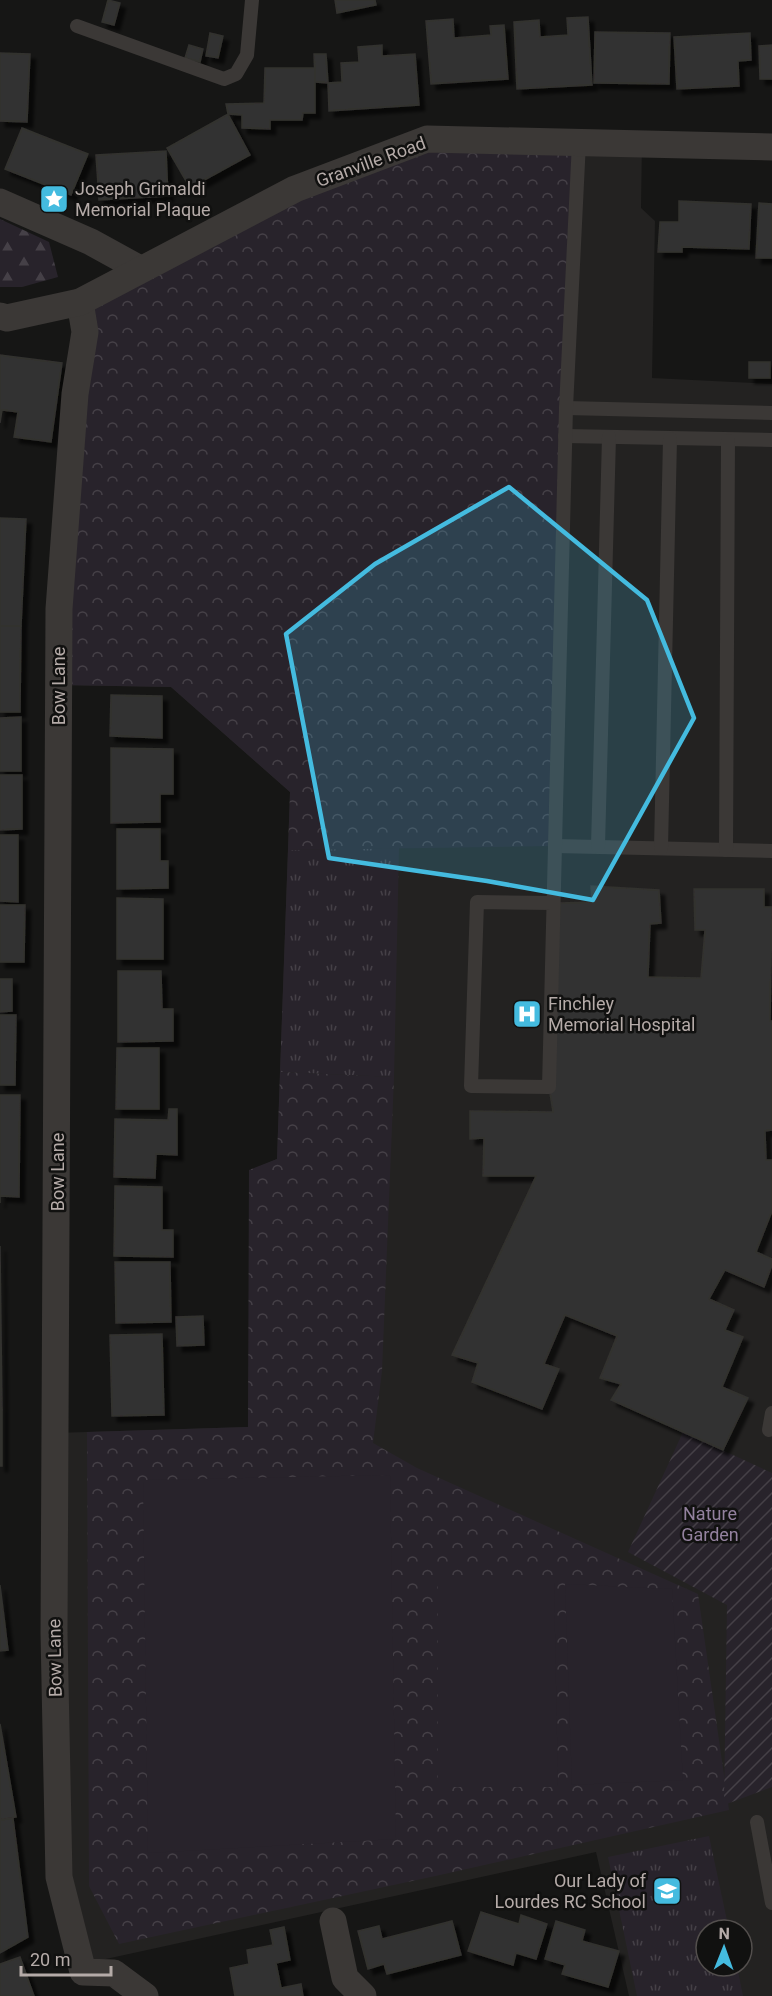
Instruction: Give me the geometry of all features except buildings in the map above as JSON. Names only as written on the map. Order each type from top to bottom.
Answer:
[{"type":"street","name":"Granville Road","points":[[0,316],[7,318],[81,302],[295,189],[427,139],[772,147]]},
{"type":"street","points":[[0,202],[92,242],[140,269]]},
{"type":"street","name":"Bow Lane","points":[[81,302],[85,332],[75,394],[59,609],[54,1633],[58,1877],[83,1984],[114,1973],[145,1996]]},
{"type":"street","points":[[333,1921],[345,1978],[363,1996]]},
{"type":"lane","points":[[77,26],[224,79],[236,74],[247,55],[252,0]]},
{"type":"lane","points":[[553,903],[477,902],[471,1086],[549,1088],[565,436],[579,142]]},
{"type":"lane","points":[[566,408],[772,413]]},
{"type":"lane","points":[[565,436],[728,441],[772,440]]},
{"type":"lane","points":[[598,846],[609,437]]},
{"type":"lane","points":[[661,848],[670,439]]},
{"type":"lane","points":[[726,850],[728,441]]},
{"type":"lane","points":[[555,846],[772,852]]},
{"type":"lane","points":[[769,1430],[772,1413]]},
{"type":"lane","points":[[757,1822],[772,1902]]},
{"type":"highlighted area","points":[[509,487],[647,600],[694,718],[593,900],[487,881],[329,858],[286,634],[375,564]]},
{"type":"shaded area","name":"Finchley Memorial Hospital","points":[[642,143],[641,208],[655,221],[652,378],[772,384],[772,1996],[629,1996],[596,1852],[83,1964],[58,1878],[54,1433],[248,1427],[251,1170],[277,1159],[290,792],[171,687],[59,685],[300,186]]},
{"type":"green space","points":[[427,139],[579,142],[555,846],[288,850],[290,792],[171,687],[59,685],[88,297]]},
{"type":"green space","points":[[0,219],[49,242],[58,277],[22,287],[0,287]]},
{"type":"green space","points":[[399,848],[394,1077],[280,1072],[288,850]]},
{"type":"green space","points":[[280,1072],[394,1077],[382,1371],[373,1443],[417,1468],[698,1594],[729,1810],[119,1944],[89,1886],[87,1432],[248,1427],[249,1170],[277,1159]]},
{"type":"green space","name":"Nature Garden","points":[[683,1432],[772,1473],[772,1787],[724,1805],[727,1605],[628,1552]]},
{"type":"green space","points":[[390,1475],[396,1839],[148,1853],[143,1480]]},
{"type":"green space","points":[[438,1582],[554,1582],[558,1787],[438,1787]]},
{"type":"green space","points":[[565,1584],[672,1589],[683,1780],[572,1785]]},
{"type":"green space","name":"Our Lady of Lourdes RC School","points":[[709,1836],[726,1918],[694,1918],[694,1978],[739,1978],[743,1996],[637,1996],[608,1857]]},
{"type":"place","name":"Joseph Grimaldi Memorial Plaque","points":[[54,199]]},
{"type":"place","name":"Finchley Memorial Hospital","points":[[527,1014]]},
{"type":"place","name":"Our Lady of Lourdes RC School","points":[[667,1891]]}]
